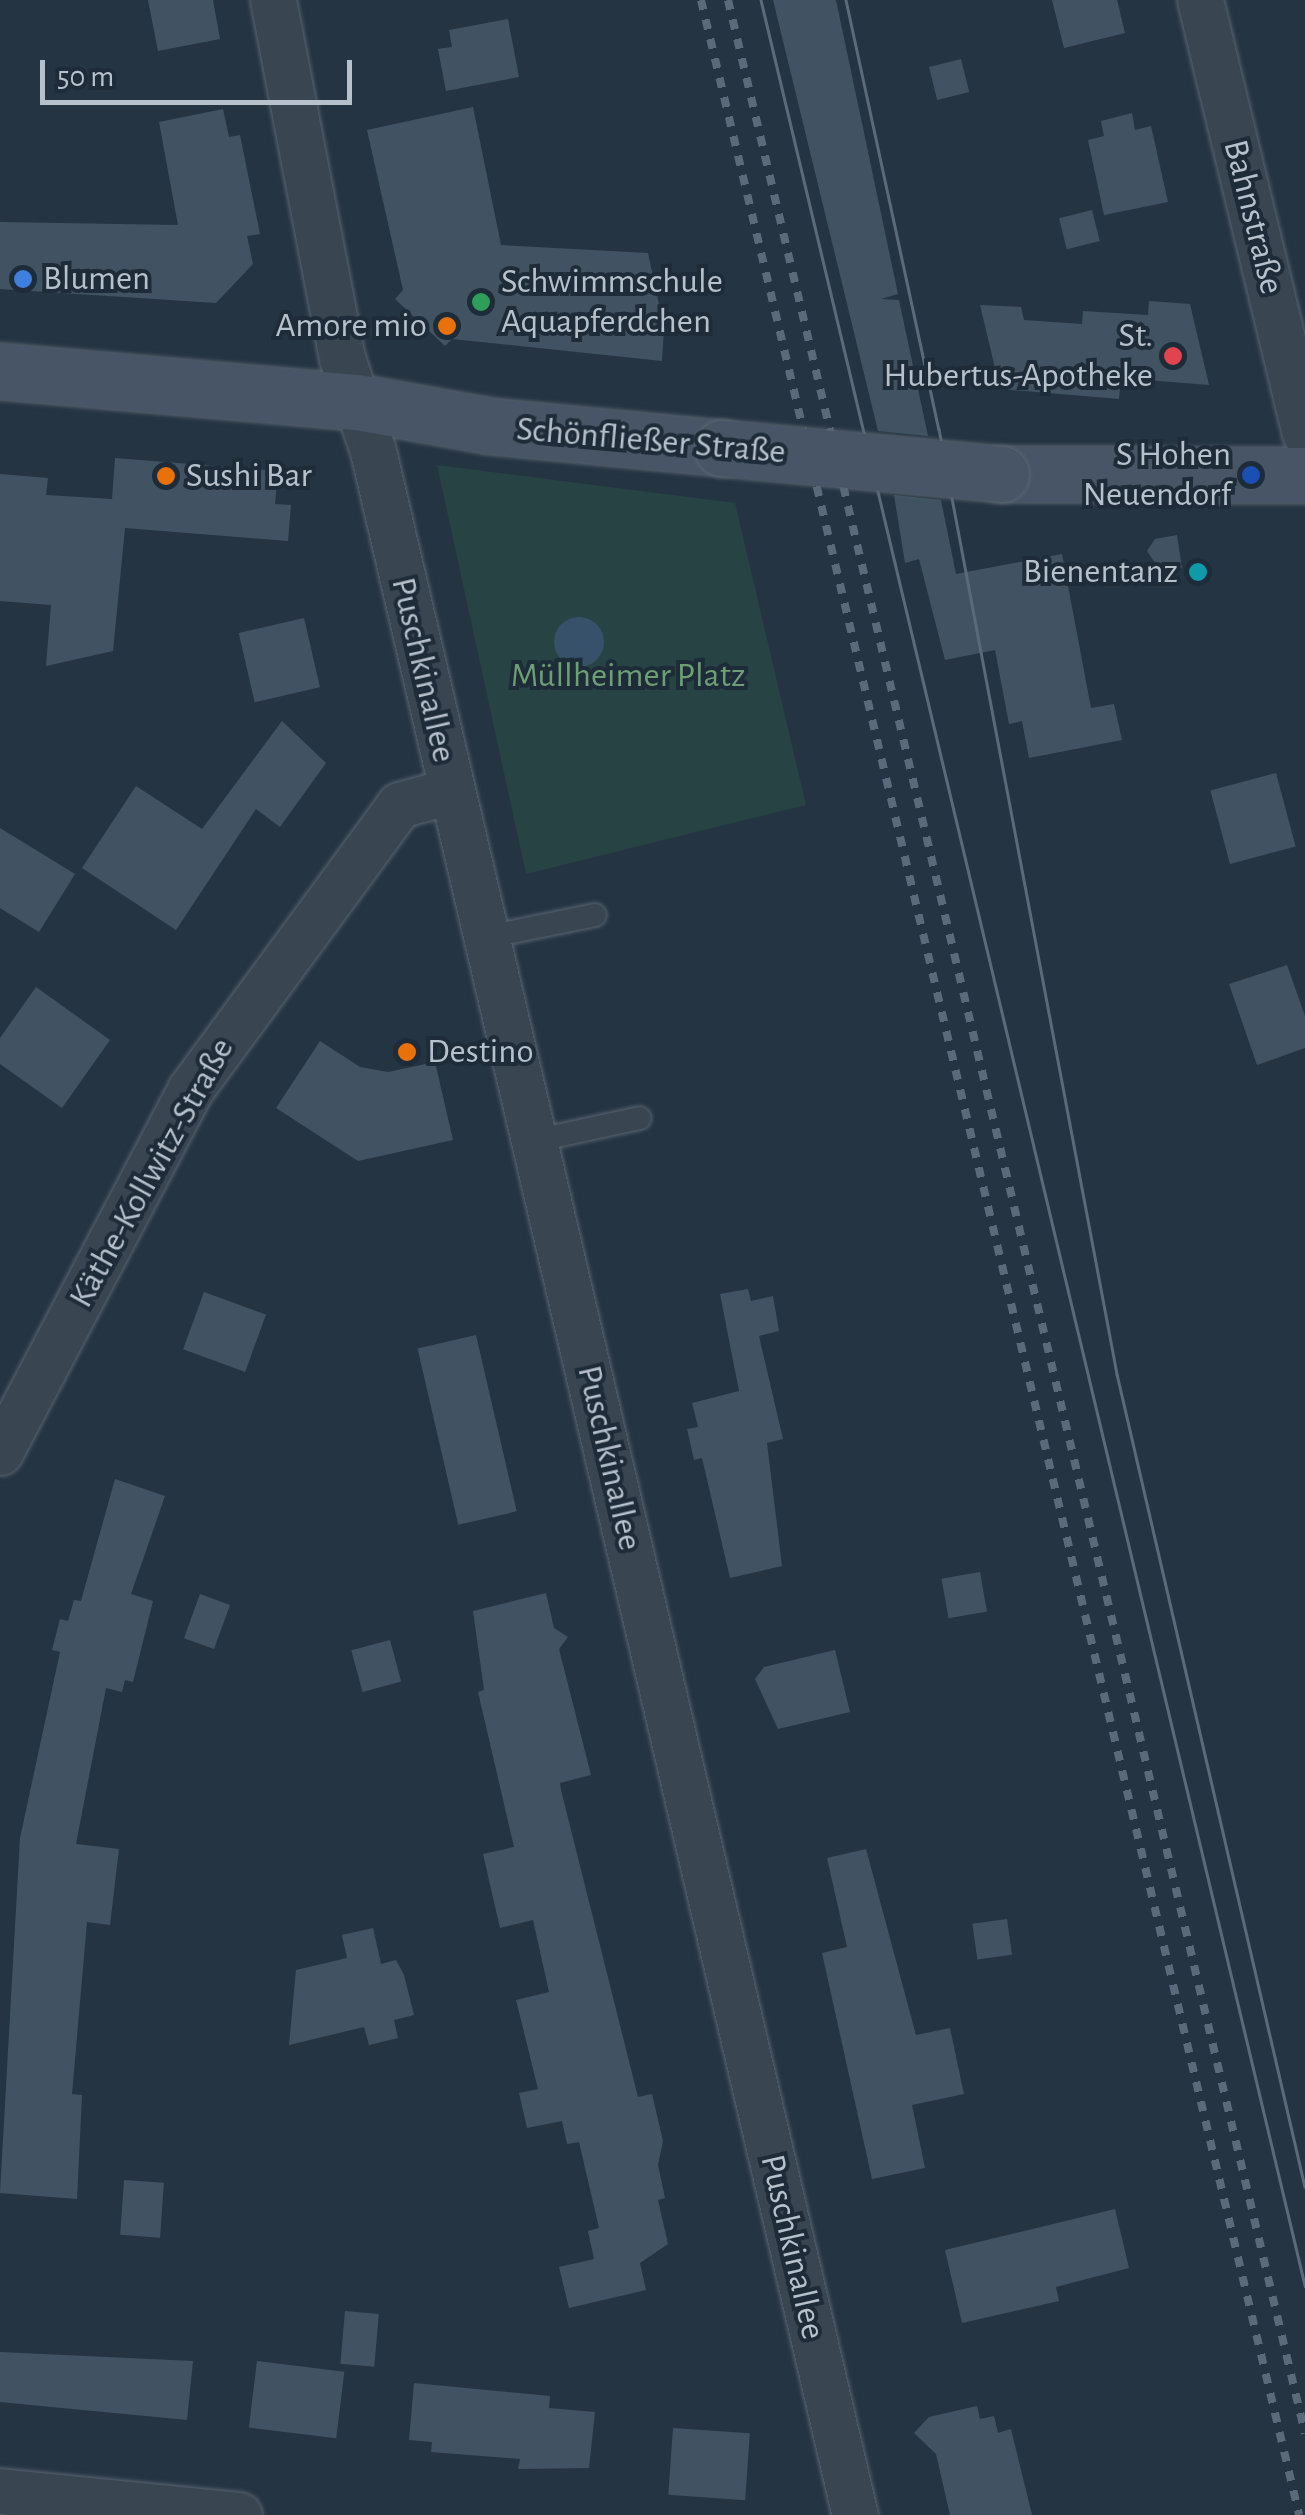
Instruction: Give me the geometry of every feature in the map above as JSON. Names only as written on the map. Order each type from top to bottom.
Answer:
[{"type":"main road","name":"Schönfließer Straße","points":[[0,371],[357,402],[490,426],[1002,474],[1305,475]]},
{"type":"street","name":"Puschkinallee","points":[[273,0],[357,402],[487,937],[855,2515]]},
{"type":"street","name":"Bahnstraße","points":[[1200,0],[1305,433]]},
{"type":"street","name":"Käthe-Kollwitz-Straße","points":[[0,1452],[190,1090],[399,805],[450,791]]},
{"type":"street","points":[[0,2491],[239,2515]]},
{"type":"lane","points":[[487,937],[594,915]]},
{"type":"lane","points":[[534,1140],[640,1118]]},
{"type":"green space","name":"Müllheimer Platz","points":[[437,465],[735,503],[806,805],[526,874]]},
{"type":"water","points":[[579,617],[597,624],[604,642],[597,660],[579,667],[561,660],[554,642],[561,624]]},
{"type":"building","points":[[148,0],[213,0],[220,39],[158,51]]},
{"type":"building","points":[[773,0],[836,0],[898,294],[881,299],[899,300],[928,436],[878,431]]},
{"type":"building","points":[[1052,0],[1117,0],[1125,33],[1064,48]]},
{"type":"building","points":[[508,19],[519,77],[446,91],[438,49],[452,47],[449,30]]},
{"type":"building","points":[[961,59],[969,92],[937,100],[929,67]]},
{"type":"building","points":[[473,107],[501,245],[648,253],[664,328],[662,361],[452,339],[445,346],[395,299],[403,290],[367,130]]},
{"type":"building","points":[[223,109],[229,137],[240,135],[260,234],[247,236],[253,264],[216,303],[0,289],[0,222],[178,225],[159,122]]},
{"type":"building","points":[[1132,113],[1135,130],[1151,126],[1168,202],[1104,215],[1088,140],[1104,136],[1101,121]]},
{"type":"building","points":[[1092,210],[1100,241],[1067,249],[1059,218]]},
{"type":"building","points":[[1149,301],[1190,304],[1209,385],[1121,378],[1119,399],[1000,389],[980,305],[1021,307],[1024,320],[1082,324],[1083,311],[1148,315]]},
{"type":"building","points":[[115,458],[278,471],[275,504],[291,505],[288,541],[125,528],[113,651],[46,666],[51,605],[0,601],[0,474],[48,478],[46,495],[112,499]]},
{"type":"building","points":[[894,495],[941,500],[956,574],[1062,554],[1091,708],[1114,704],[1122,740],[1029,758],[1022,721],[1009,724],[995,650],[945,660],[919,559],[905,563]]},
{"type":"building","points":[[1177,535],[1182,568],[1161,572],[1147,551],[1155,539]]},
{"type":"building","points":[[304,618],[320,687],[255,702],[239,633]]},
{"type":"building","points":[[282,721],[326,763],[280,827],[256,809],[176,930],[82,868],[136,786],[202,829]]},
{"type":"building","points":[[1276,773],[1296,846],[1230,864],[1210,791]]},
{"type":"building","points":[[0,828],[75,874],[39,932],[0,908]]},
{"type":"building","points":[[1287,965],[1305,1016],[1305,1048],[1257,1065],[1229,984]]},
{"type":"building","points":[[36,987],[110,1040],[62,1108],[0,1064],[0,1038]]},
{"type":"building","points":[[320,1041],[360,1067],[388,1072],[435,1062],[453,1140],[358,1161],[276,1108]]},
{"type":"building","points":[[748,1289],[751,1301],[773,1296],[779,1331],[759,1336],[783,1439],[767,1443],[782,1566],[730,1578],[702,1458],[694,1460],[687,1429],[698,1427],[692,1403],[739,1391],[720,1294]]},
{"type":"building","points":[[204,1292],[266,1315],[245,1372],[183,1349]]},
{"type":"building","points":[[476,1335],[517,1511],[458,1525],[418,1348]]},
{"type":"building","points":[[115,1479],[165,1496],[131,1594],[153,1601],[133,1682],[125,1680],[122,1692],[106,1688],[76,1844],[119,1849],[110,1925],[87,1922],[72,2094],[82,2095],[77,2199],[0,2193],[20,1838],[60,1652],[52,1650],[60,1619],[68,1621],[74,1600],[81,1601]]},
{"type":"building","points":[[980,1572],[987,1611],[949,1618],[942,1579]]},
{"type":"building","points":[[546,1593],[554,1628],[568,1637],[559,1649],[591,1775],[560,1783],[561,1790],[638,2097],[652,2094],[663,2141],[658,2165],[665,2198],[658,2200],[668,2244],[640,2263],[646,2290],[569,2308],[559,2267],[594,2259],[588,2231],[599,2228],[579,2142],[567,2144],[562,2121],[527,2128],[519,2093],[538,2089],[516,2000],[549,1992],[533,1920],[500,1928],[483,1854],[514,1847],[478,1692],[484,1690],[473,1611]]},
{"type":"building","points":[[200,1594],[230,1605],[214,1649],[184,1638]]},
{"type":"building","points":[[390,1640],[401,1682],[362,1692],[351,1650]]},
{"type":"building","points":[[835,1650],[850,1712],[778,1729],[755,1679],[764,1667]]},
{"type":"building","points":[[866,1849],[916,2035],[950,2028],[964,2094],[912,2105],[925,2168],[872,2179],[822,1953],[847,1947],[827,1858]]},
{"type":"building","points":[[1007,1919],[1012,1955],[977,1960],[972,1924]]},
{"type":"building","points":[[373,1928],[381,1964],[396,1960],[414,2015],[394,2020],[398,2038],[369,2045],[364,2027],[289,2045],[296,1970],[347,1958],[342,1935]]},
{"type":"building","points":[[124,2180],[164,2183],[160,2238],[120,2235]]},
{"type":"building","points":[[1115,2209],[1129,2268],[1056,2287],[1059,2301],[962,2323],[945,2250]]},
{"type":"building","points":[[345,2311],[379,2314],[374,2367],[340,2364]]},
{"type":"building","points":[[0,2352],[193,2361],[187,2420],[0,2402]]},
{"type":"building","points":[[257,2361],[344,2372],[336,2438],[249,2428]]},
{"type":"building","points":[[414,2383],[550,2396],[549,2408],[595,2412],[589,2468],[518,2469],[520,2459],[431,2452],[432,2442],[409,2440]]},
{"type":"building","points":[[977,2406],[980,2419],[994,2416],[998,2433],[1011,2429],[1032,2515],[950,2515],[936,2454],[914,2433],[929,2417]]},
{"type":"building","points":[[673,2428],[750,2433],[745,2500],[668,2495]]},
{"type":"tram line","points":[[761,0],[1305,2286]]},
{"type":"tram line","points":[[846,0],[939,429],[1117,1374],[1305,2187]]},
{"type":"railway","points":[[701,0],[1299,2515]]},
{"type":"railway","points":[[728,0],[1305,2434]]},
{"type":"place","name":"Blumen","points":[[23,279]]},
{"type":"place","name":"Schwimmschule Aquapferdchen","points":[[481,302]]},
{"type":"place","name":"Amore mio","points":[[447,326]]},
{"type":"place","name":"St. Hubertus-Apotheke","points":[[1173,356]]},
{"type":"place","name":"S Hohen Neuendorf","points":[[1251,475]]},
{"type":"place","name":"Sushi Bar","points":[[166,476]]},
{"type":"place","name":"Bienentanz","points":[[1198,572]]},
{"type":"place","name":"Destino","points":[[407,1052]]}]
